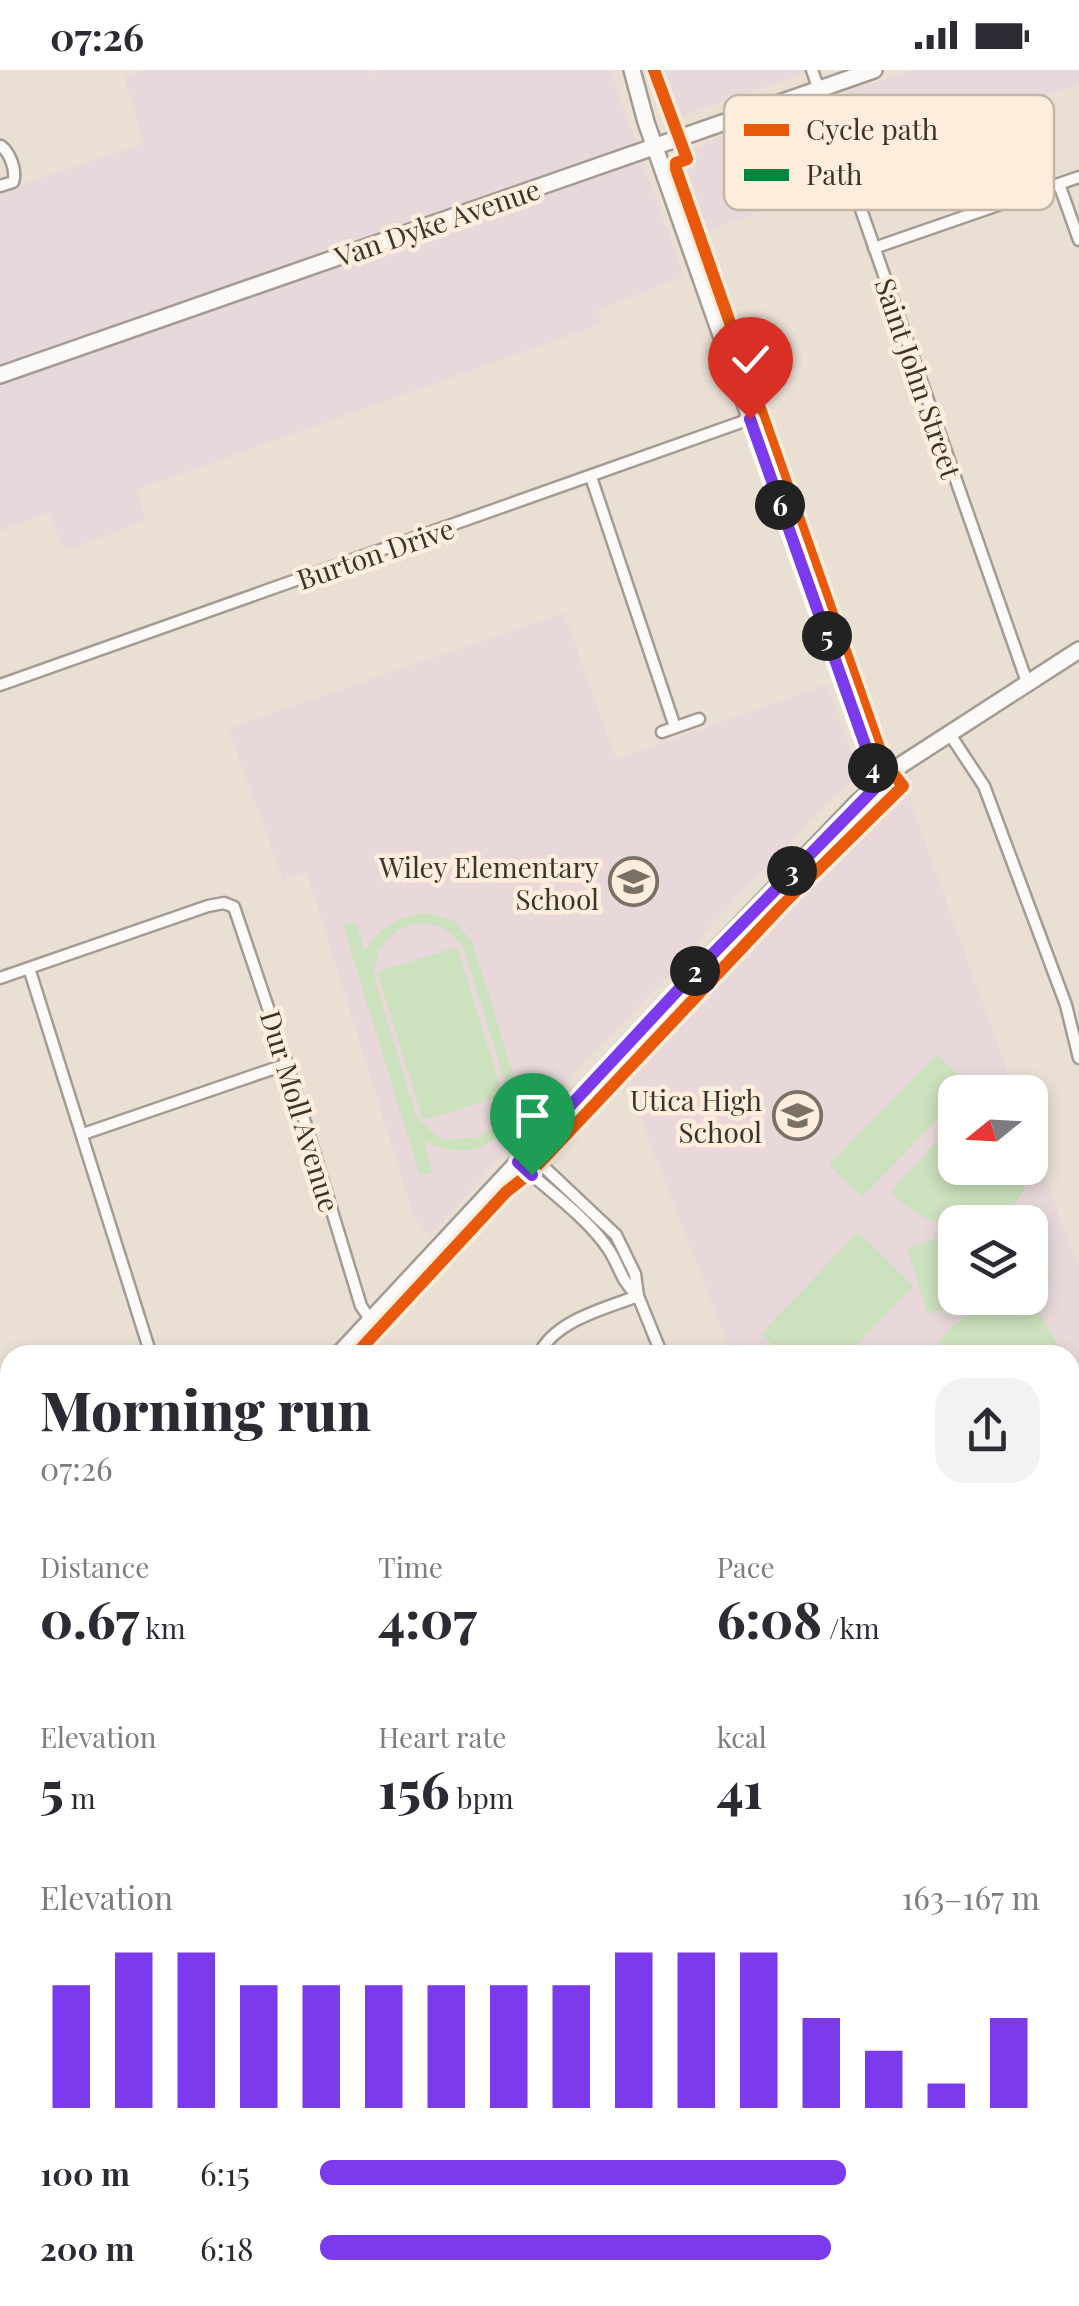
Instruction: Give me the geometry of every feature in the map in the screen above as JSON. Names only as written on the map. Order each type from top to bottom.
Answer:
[{"type":"street","points":[[632,70],[654,145],[879,784]]},
{"type":"street","name":"Saint John Street","points":[[812,70],[821,95]]},
{"type":"street","name":"Van Dyke Avenue","points":[[804,95],[874,70]]},
{"type":"street","name":"Van Dyke Avenue","points":[[0,375],[724,122]]},
{"type":"street","points":[[0,186],[12,182],[15,176],[7,150],[1,146]]},
{"type":"street","points":[[1054,186],[1079,177]]},
{"type":"street","points":[[1059,184],[1079,240]]},
{"type":"street","name":"Saint John Street","points":[[861,210],[1028,685]]},
{"type":"street","points":[[874,248],[984,210]]},
{"type":"street","name":"Burton Drive","points":[[0,685],[750,419]]},
{"type":"street","points":[[591,477],[675,727]]},
{"type":"street","points":[[347,1345],[693,974],[879,784],[949,733],[1076,658]]},
{"type":"street","points":[[662,732],[698,719]]},
{"type":"street","points":[[949,733],[984,786],[1066,1005],[1079,1058]]},
{"type":"street","name":"Dur Moll Avenue","points":[[29,968],[208,906],[230,904],[239,913],[360,1306],[370,1319]]},
{"type":"street","points":[[0,978],[29,968],[148,1345]]},
{"type":"street","points":[[1066,1005],[1079,998]]},
{"type":"street","points":[[83,1134],[287,1064]]},
{"type":"street","points":[[523,1157],[599,1217],[622,1244],[658,1345]]},
{"type":"street","points":[[523,1157],[609,1250],[622,1283],[638,1296]]},
{"type":"street","points":[[589,1227],[599,1217]]},
{"type":"street","points":[[544,1345],[563,1330],[638,1296]]},
{"type":"shaded area","points":[[144,70],[367,70],[368,74],[378,70],[610,70],[684,276],[597,311],[602,324],[136,490],[146,520],[66,551],[48,513],[0,531],[0,192],[144,143],[124,77]]},
{"type":"shaded area","points":[[647,70],[813,70],[742,95],[724,95],[724,101],[666,122]]},
{"type":"shaded area","points":[[911,70],[1079,70],[1079,84],[1048,95],[842,95]]},
{"type":"shaded area","points":[[724,137],[724,210],[766,210],[700,234],[672,156]]},
{"type":"shaded area","points":[[564,613],[616,759],[828,684],[859,775],[829,801],[716,920],[430,1236],[414,1218],[307,873],[283,880],[228,728]]},
{"type":"shaded area","name":"Utica High School","points":[[901,775],[1009,1075],[938,1075],[938,1185],[1048,1184],[1079,1266],[1079,1345],[728,1345],[623,1074],[856,814]]},
{"type":"green space","points":[[428,913],[455,921],[472,942],[519,1093],[507,1126],[485,1145],[457,1150],[424,1141],[432,1172],[420,1176],[343,925],[355,921],[365,951],[384,929]],"holes":[[[417,923],[444,929],[464,949],[507,1088],[502,1116],[492,1129],[477,1137],[447,1140],[435,1135],[416,1116],[374,976],[385,942]]]},
{"type":"green space","points":[[457,947],[503,1096],[423,1120],[377,972]]},
{"type":"green space","points":[[937,1054],[959,1075],[938,1075],[938,1119],[862,1197],[829,1165]]},
{"type":"green space","points":[[938,1140],[938,1185],[1025,1187],[1011,1205],[938,1205],[938,1222],[913,1211],[891,1191]]},
{"type":"green space","points":[[858,1232],[913,1286],[857,1345],[773,1345],[761,1334]]},
{"type":"green space","points":[[938,1238],[938,1311],[928,1314],[907,1248]]},
{"type":"green space","points":[[969,1315],[1040,1315],[1058,1345],[939,1345],[952,1327]]},
{"type":"cycle path","points":[[364,1345],[787,900],[903,786],[884,762],[676,169],[676,163],[687,159],[654,70]]},
{"type":"place","name":"Wiley Elementary School","points":[[634,882]]},
{"type":"place","name":"Utica High School","points":[[797,1115]]},
{"type":"route","points":[[532,1175],[518,1162],[693,974],[879,784],[750,419]]}]
